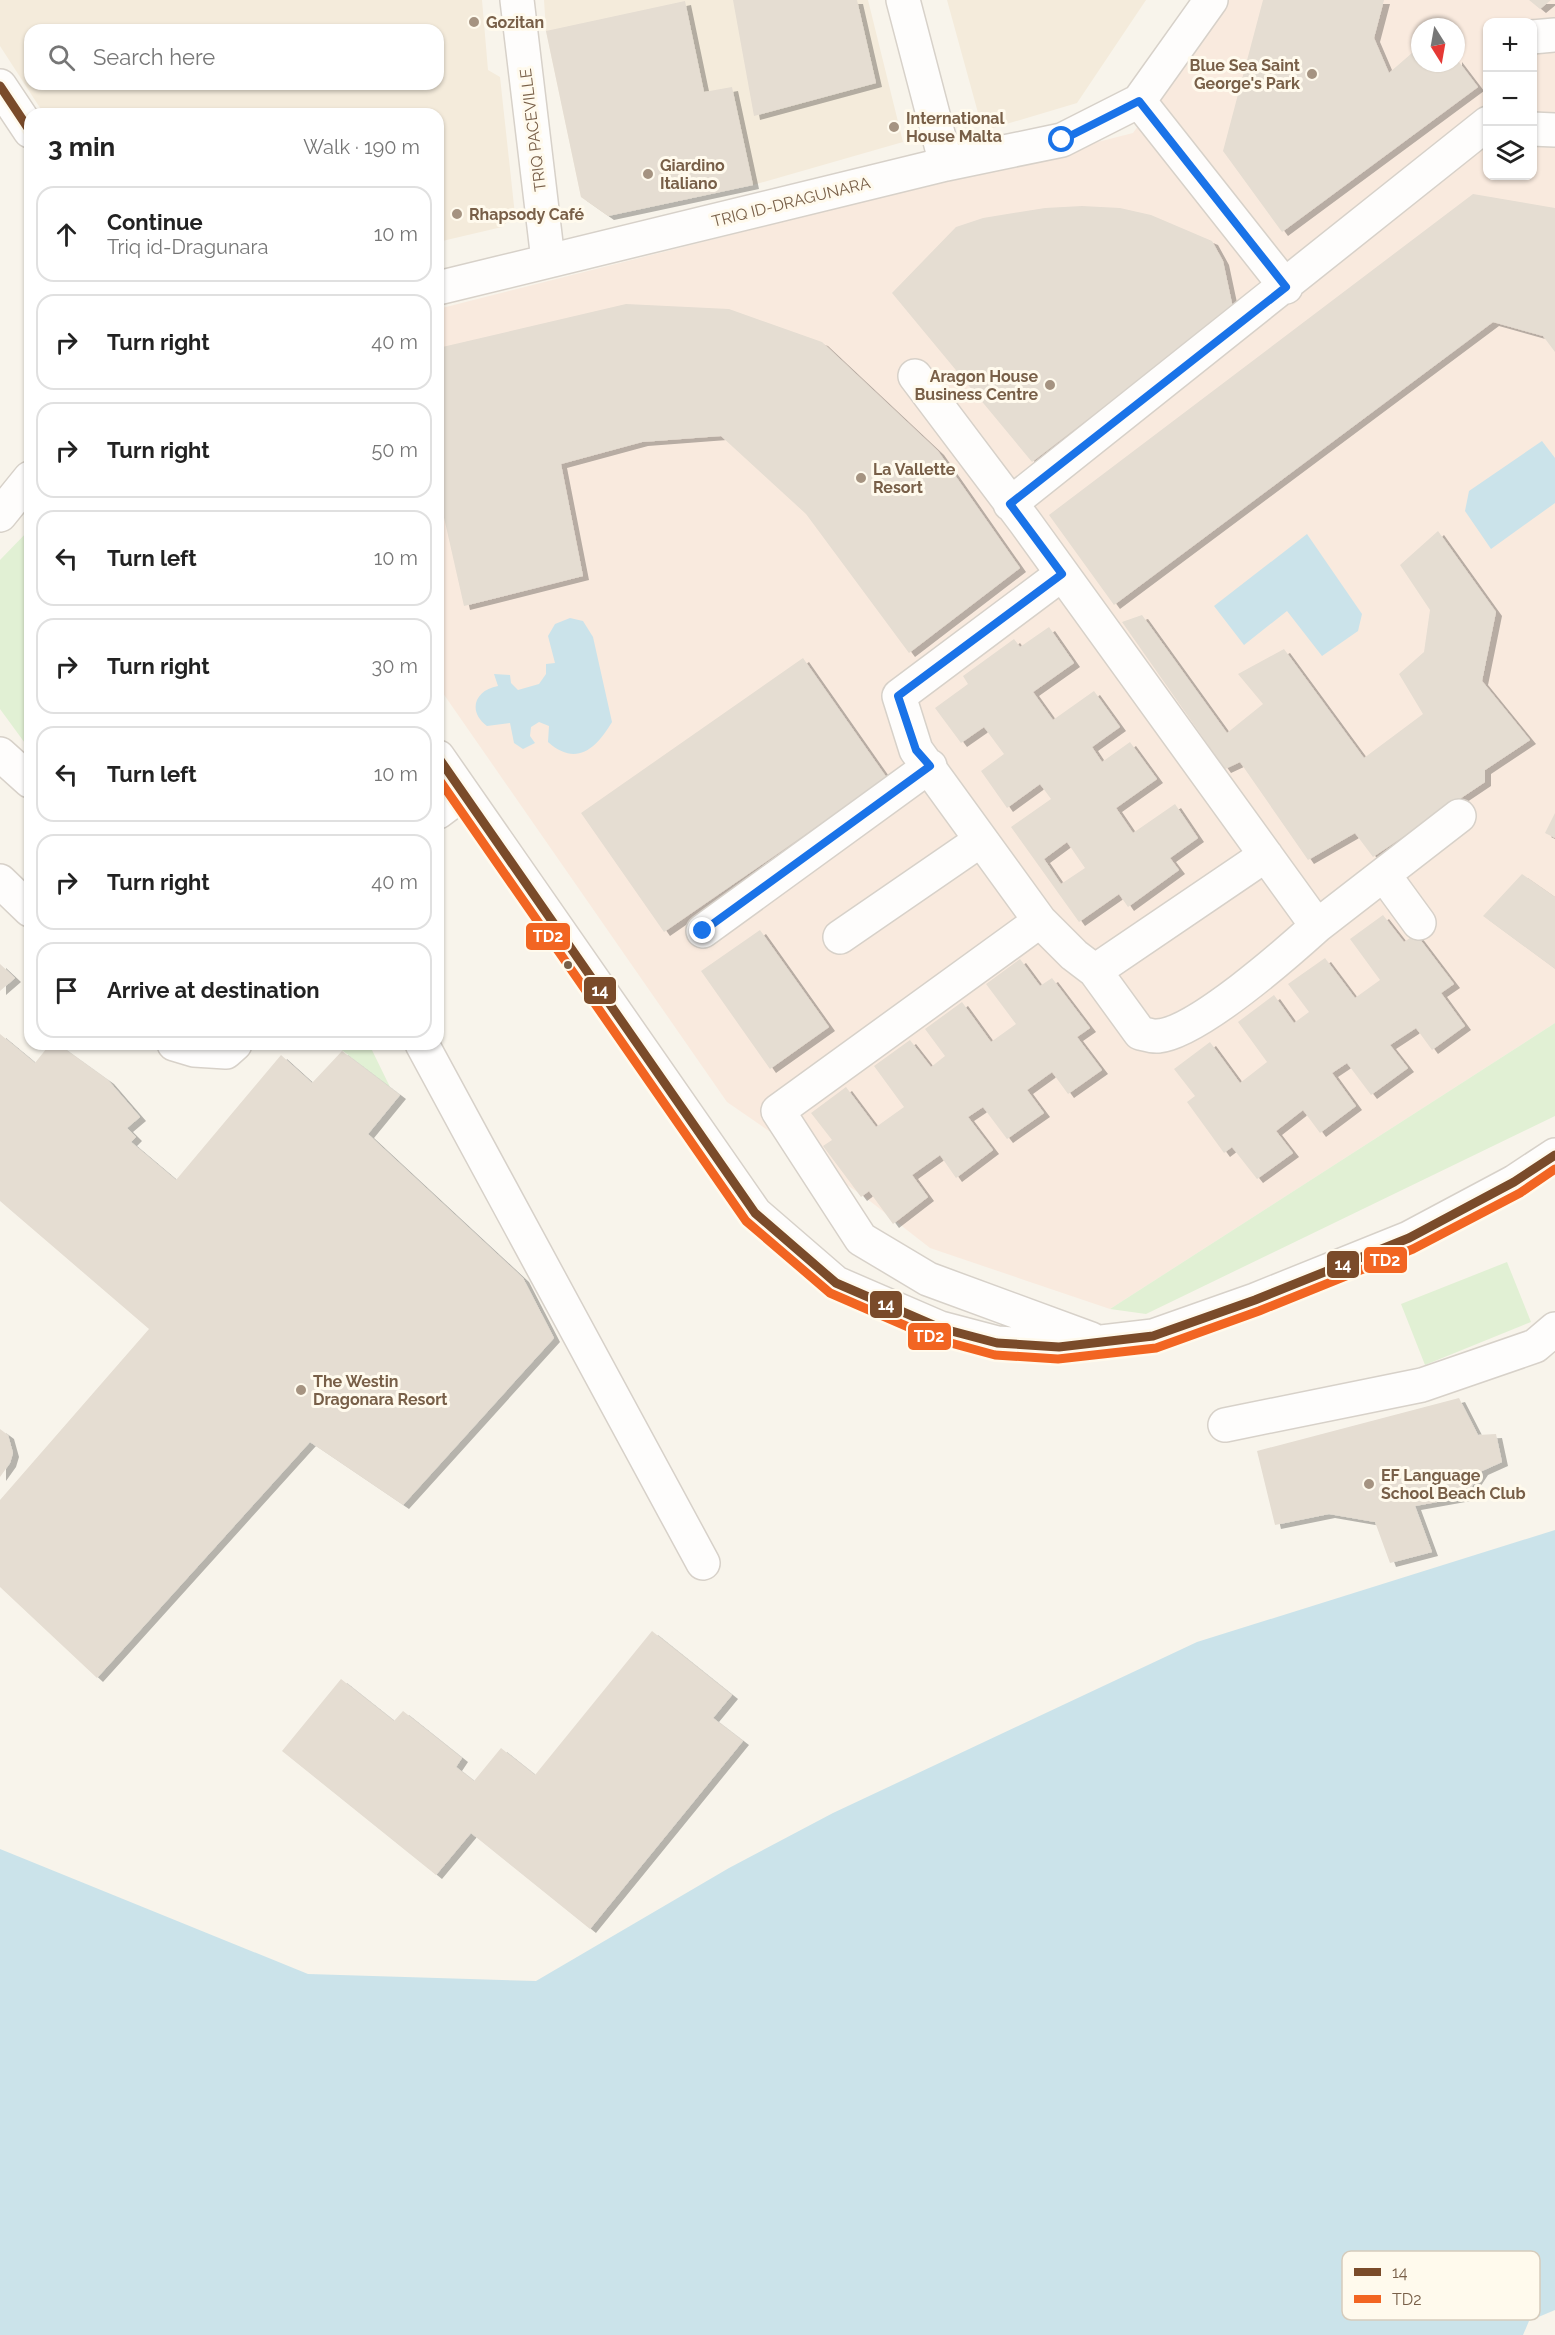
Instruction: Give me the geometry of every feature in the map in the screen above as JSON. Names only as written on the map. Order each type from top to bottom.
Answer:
[{"type":"street","name":"TRIQ PACEVILLE","points":[[518,0],[548,260]]},
{"type":"street","points":[[903,0],[946,164]]},
{"type":"street","points":[[1210,0],[1139,101],[1286,287]]},
{"type":"street","points":[[1537,37],[1555,35]]},
{"type":"street","points":[[0,86],[24,122]]},
{"type":"street","name":"TRIQ ID-DRAGUNARA","points":[[444,286],[946,164],[1062,140],[1139,101]]},
{"type":"street","points":[[1010,504],[1286,287],[1484,126]]},
{"type":"street","points":[[1537,129],[1555,130]]},
{"type":"street","points":[[915,375],[1317,926]]},
{"type":"street","points":[[0,515],[24,485]]},
{"type":"street","points":[[1062,574],[898,696],[916,750],[930,766],[1040,921],[1074,955],[1095,970],[1140,1034],[1159,1036],[1187,1026],[1264,974],[1317,926],[1459,816]]},
{"type":"street","points":[[703,931],[930,766]]},
{"type":"street","points":[[444,780],[450,803],[755,1213],[836,1283],[940,1328],[997,1343],[1059,1347],[1153,1336],[1255,1300],[1409,1238],[1514,1182],[1555,1155]]},
{"type":"street","points":[[840,937],[981,840]]},
{"type":"street","points":[[1095,970],[1266,855]]},
{"type":"street","points":[[1383,875],[1419,923]]},
{"type":"street","points":[[0,881],[24,904]]},
{"type":"street","points":[[1040,921],[778,1111],[861,1239],[928,1279],[1104,1343]]},
{"type":"street","points":[[194,1050],[226,1052],[228,1050]]},
{"type":"street","points":[[425,1050],[703,1563]]},
{"type":"street","points":[[1225,1425],[1422,1385],[1534,1346],[1555,1329]]},
{"type":"shaded area","points":[[0,0],[482,0],[488,70],[500,77],[515,215],[502,227],[444,241],[444,108],[40,108],[28,90],[444,90],[444,24],[24,24],[24,83],[0,46]]},
{"type":"shaded area","points":[[544,0],[868,0],[903,142],[753,185],[608,216],[581,197],[546,31]]},
{"type":"shaded area","points":[[947,0],[1146,0],[1077,103],[983,131]]},
{"type":"shaded area","points":[[1228,0],[1555,0],[1555,1023],[1110,1309],[930,1248],[866,1198],[727,1102],[444,695],[444,307],[1133,133]]},
{"type":"green space","points":[[24,535],[24,742],[0,709],[0,560]]},
{"type":"green space","points":[[1555,1023],[1555,1116],[1146,1314],[1110,1309]]},
{"type":"green space","points":[[342,1050],[372,1050],[390,1087]]},
{"type":"green space","points":[[1507,1262],[1531,1322],[1425,1365],[1401,1304]]},
{"type":"water","points":[[1542,441],[1555,458],[1555,503],[1491,549],[1465,511],[1469,491]]},
{"type":"water","points":[[1307,534],[1362,614],[1358,631],[1322,656],[1287,611],[1244,645],[1214,606]]},
{"type":"water","points":[[570,618],[583,621],[593,637],[612,722],[592,747],[576,754],[558,749],[548,742],[549,726],[539,722],[531,727],[530,736],[535,743],[523,749],[514,743],[510,723],[487,726],[481,720],[477,714],[476,702],[484,692],[498,686],[494,674],[510,675],[511,683],[518,690],[539,684],[546,674],[546,664],[555,663],[548,636],[555,624]]},
{"type":"water","points":[[1555,1530],[1555,2310],[1540,2316],[1540,2251],[1342,2251],[1342,2320],[1531,2320],[1523,2335],[0,2335],[0,1849],[308,1974],[536,1981],[729,1868],[833,1813],[1197,1642]]},
{"type":"building","points":[[733,0],[857,0],[876,83],[754,116]]},
{"type":"building","points":[[1263,0],[1384,0],[1374,38],[1389,73],[1411,54],[1411,72],[1465,72],[1465,70],[1478,87],[1282,232],[1223,151]]},
{"type":"building","points":[[1529,0],[1551,0],[1540,9]]},
{"type":"building","points":[[685,1],[704,92],[732,87],[753,185],[608,216],[581,197],[546,31]]},
{"type":"building","points":[[1473,194],[1555,208],[1555,352],[1543,336],[1493,322],[1114,605],[1049,515]]},
{"type":"building","name":"Aragon House Business Centre","points":[[1082,206],[1120,208],[1151,215],[1212,241],[1223,261],[1233,308],[1032,462],[892,293],[956,227],[983,218],[1045,208]]},
{"type":"building","name":"La Vallette Resort","points":[[626,304],[729,309],[822,342],[938,451],[1020,568],[909,653],[806,514],[721,436],[642,442],[561,464],[583,576],[464,606],[444,518],[444,347]]},
{"type":"building","points":[[1438,531],[1496,612],[1482,681],[1530,740],[1485,770],[1485,782],[1373,857],[1355,833],[1308,860],[1240,762],[1225,769],[1122,622],[1142,615],[1227,733],[1263,704],[1238,674],[1284,649],[1364,758],[1423,714],[1399,674],[1424,652],[1430,610],[1400,565]]},
{"type":"building","points":[[1049,627],[1074,663],[1033,692],[1053,720],[1094,691],[1120,727],[1092,747],[1102,762],[1130,742],[1157,779],[1116,808],[1133,833],[1175,804],[1198,838],[1170,858],[1179,870],[1128,907],[1119,894],[1079,922],[1011,827],[1051,799],[1040,784],[1007,808],[981,771],[1004,754],[984,727],[961,743],[935,708],[968,684],[963,676],[1014,639],[1020,647]],"holes":[[[1067,842],[1085,868],[1061,884],[1044,859]]]},
{"type":"building","points":[[803,658],[887,778],[664,932],[581,813]]},
{"type":"building","points":[[1555,813],[1555,838],[1545,833]]},
{"type":"building","points":[[1522,874],[1555,897],[1555,969],[1483,916]]},
{"type":"building","points":[[1383,915],[1404,942],[1416,934],[1454,984],[1441,993],[1465,1026],[1432,1050],[1416,1028],[1390,1045],[1408,1068],[1371,1095],[1347,1063],[1332,1073],[1356,1106],[1320,1133],[1303,1110],[1276,1131],[1293,1153],[1257,1179],[1232,1147],[1224,1153],[1187,1102],[1195,1096],[1174,1069],[1210,1042],[1240,1083],[1267,1062],[1238,1022],[1274,995],[1294,1023],[1309,1012],[1288,984],[1325,958],[1355,998],[1380,980],[1350,939]]},
{"type":"building","points":[[760,930],[829,1027],[770,1069],[701,971]]},
{"type":"building","points":[[1020,959],[1040,986],[1052,978],[1090,1028],[1077,1037],[1102,1070],[1068,1094],[1052,1072],[1027,1090],[1044,1113],[1007,1139],[983,1107],[968,1117],[993,1150],[956,1178],[940,1155],[912,1175],[928,1197],[893,1224],[869,1191],[861,1197],[823,1146],[832,1140],[811,1113],[846,1087],[876,1127],[904,1107],[874,1066],[910,1040],[931,1067],[945,1056],[925,1029],[962,1002],[991,1042],[1016,1024],[986,984]]},
{"type":"building","points":[[0,964],[15,978],[0,991]]},
{"type":"building","name":"The Westin Dragonara Resort","points":[[0,1034],[35,1063],[45,1050],[66,1050],[108,1080],[140,1117],[127,1128],[136,1137],[131,1142],[176,1180],[281,1055],[312,1083],[342,1051],[400,1095],[368,1134],[523,1278],[554,1338],[403,1505],[310,1442],[97,1678],[0,1587],[0,1500],[149,1329],[0,1201]]},
{"type":"building","name":"EF Language School Beach Club","points":[[1459,1398],[1478,1435],[1496,1434],[1502,1462],[1482,1471],[1465,1497],[1415,1506],[1432,1552],[1390,1563],[1375,1522],[1329,1514],[1275,1525],[1257,1451]]},
{"type":"building","points":[[0,1429],[8,1435],[13,1453],[10,1463],[0,1477]]},
{"type":"building","points":[[652,1631],[732,1695],[713,1718],[743,1741],[590,1929],[471,1833],[436,1875],[282,1751],[341,1679],[394,1721],[403,1711],[462,1758],[456,1767],[474,1781],[501,1748],[535,1775]]},
{"type":"transit line","name":"14","points":[[0,86],[24,122]]},
{"type":"transit line","name":"14","points":[[444,766],[755,1213],[836,1283],[940,1328],[997,1343],[1059,1347],[1153,1336],[1255,1300],[1409,1238],[1514,1182],[1555,1155]]},
{"type":"transit line","name":"TD2","points":[[444,787],[746,1221],[830,1293],[936,1339],[995,1355],[1058,1359],[1156,1348],[1259,1311],[1413,1249],[1520,1193],[1555,1169]]},
{"type":"place","name":"Gozitan","points":[[474,22]]},
{"type":"place","name":"Blue Sea Saint George's Park","points":[[1312,74]]},
{"type":"place","name":"International House Malta","points":[[894,127]]},
{"type":"place","name":"Giardino Italiano","points":[[648,174]]},
{"type":"place","name":"Rhapsody Café","points":[[457,214]]},
{"type":"place","name":"Aragon House Business Centre","points":[[1050,385]]},
{"type":"place","name":"La Vallette Resort","points":[[861,478]]},
{"type":"place","name":"The Westin Dragonara Resort","points":[[301,1390]]},
{"type":"place","name":"EF Language School Beach Club","points":[[1369,1484]]},
{"type":"route","points":[[703,931],[930,766],[916,750],[898,696],[1062,574],[1010,504],[1286,287],[1139,101],[1062,140]]}]
